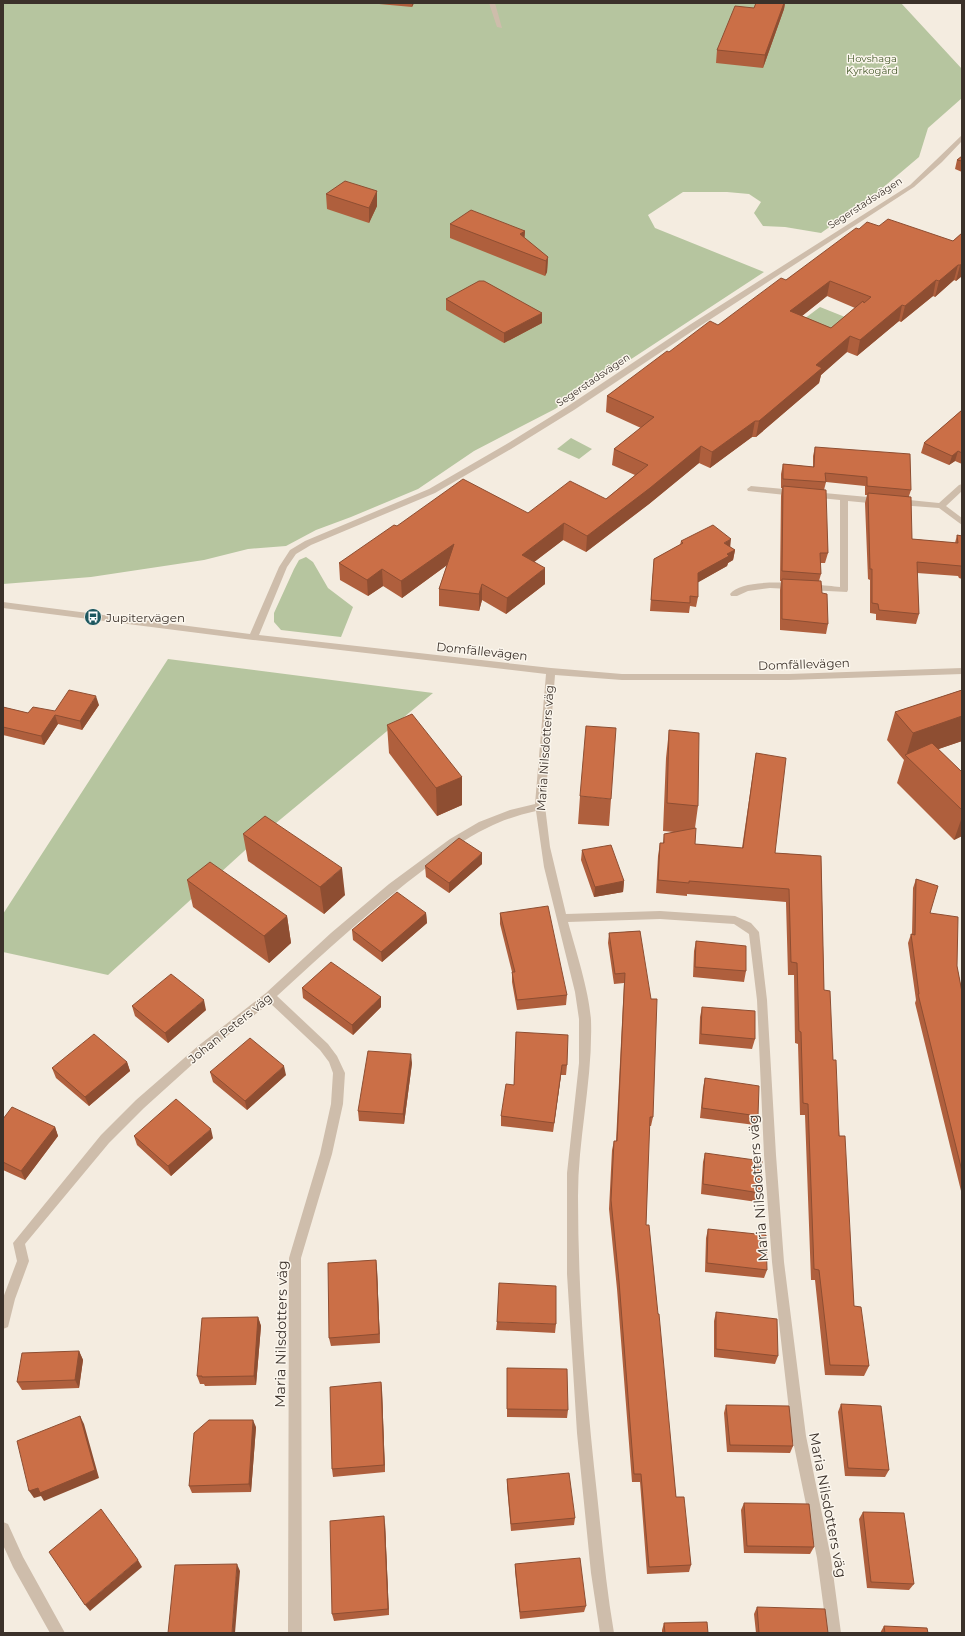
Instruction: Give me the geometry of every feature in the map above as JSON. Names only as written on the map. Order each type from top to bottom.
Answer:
[{"type":"street","points":[[492,3],[500,27]]},
{"type":"street","name":"Segerstadsvägen","points":[[253,637],[283,567],[293,552],[308,543],[432,491],[571,408],[694,326],[912,186],[962,137]]},
{"type":"street","points":[[941,506],[962,487]]},
{"type":"street","points":[[751,489],[941,506],[962,522]]},
{"type":"street","points":[[734,594],[746,588],[770,585],[844,590],[844,498]]},
{"type":"street","name":"Domfällevägen","points":[[3,605],[253,637],[551,671],[622,677],[789,677],[962,671]]},
{"type":"street","name":"Maria Nilsdotters väg","points":[[551,671],[540,806],[541,828],[549,869],[563,918],[585,1017],[583,1082],[577,1126],[572,1192],[575,1326],[585,1455],[602,1603],[607,1633]]},
{"type":"street","name":"Johan Peters väg","points":[[3,1323],[9,1299],[23,1261],[19,1243],[105,1139],[140,1104],[202,1050],[270,996],[335,936],[393,887],[454,842],[483,825],[514,813],[540,806]]},
{"type":"street","name":"Maria Nilsdotters väg","points":[[563,918],[660,915],[735,920],[747,926],[754,932],[762,1000],[770,1156],[778,1262],[799,1436],[824,1558],[834,1633]]},
{"type":"street","name":"Maria Nilsdotters väg","points":[[270,996],[324,1047],[333,1059],[339,1073],[337,1104],[326,1154],[295,1258],[295,1633]]},
{"type":"street","points":[[3,1529],[18,1562],[58,1633]]},
{"type":"green space","name":"Hovshaga Kyrkogård","points":[[3,3],[901,3],[962,69],[962,98],[928,128],[919,157],[873,196],[821,233],[785,227],[763,226],[754,213],[761,202],[749,194],[727,192],[683,192],[648,215],[655,228],[764,272],[555,409],[474,451],[418,489],[316,530],[286,546],[248,549],[204,560],[91,577],[3,584]]},
{"type":"green space","points":[[820,307],[845,317],[821,336],[796,325]]},
{"type":"green space","points":[[571,438],[592,449],[579,459],[557,449]]},
{"type":"green space","points":[[306,557],[313,562],[328,588],[353,607],[341,637],[281,630],[274,622],[274,613],[294,569],[299,560]]},
{"type":"green space","points":[[168,659],[433,693],[264,833],[108,975],[3,952],[3,914]]},
{"type":"building","points":[[756,3],[784,3],[765,55],[717,50],[735,6],[754,8]]},
{"type":"building","points":[[962,156],[962,161],[957,160]]},
{"type":"building","points":[[345,181],[377,191],[369,208],[326,194]]},
{"type":"building","points":[[471,210],[525,231],[520,234],[548,257],[546,261],[450,224]]},
{"type":"building","points":[[888,219],[953,241],[962,233],[962,264],[958,265],[939,281],[936,280],[905,306],[902,305],[860,340],[850,336],[816,365],[822,368],[759,421],[755,421],[712,452],[701,446],[650,488],[587,536],[564,523],[522,555],[545,568],[507,598],[482,584],[479,594],[439,589],[454,544],[401,581],[382,569],[367,580],[339,563],[394,525],[397,526],[463,479],[528,513],[570,481],[606,499],[648,465],[614,449],[654,417],[607,396],[710,321],[718,325],[781,278],[786,280],[856,228],[859,229],[867,222],[879,226]],"holes":[[[830,281],[871,297],[864,303],[863,301],[831,328],[790,311]]]},
{"type":"building","points":[[479,281],[484,281],[542,313],[504,333],[446,299]]},
{"type":"building","points":[[962,410],[962,453],[958,451],[952,456],[924,443]]},
{"type":"building","points":[[815,447],[910,454],[911,490],[867,486],[867,477],[825,473],[826,482],[783,479],[783,464],[814,467]]},
{"type":"building","points":[[783,486],[826,490],[828,553],[820,553],[821,574],[782,571]]},
{"type":"building","points":[[868,493],[911,497],[912,539],[958,543],[957,535],[962,536],[962,568],[961,566],[917,562],[919,614],[879,610],[878,604],[872,603],[872,569],[870,569]]},
{"type":"building","points":[[713,525],[731,539],[724,543],[735,550],[727,554],[729,556],[698,573],[698,597],[690,596],[690,603],[651,600],[654,559],[683,543],[681,541]]},
{"type":"building","points":[[782,579],[821,581],[822,593],[827,594],[828,624],[782,619]]},
{"type":"building","points":[[69,690],[96,696],[80,721],[55,715],[41,736],[3,727],[3,707],[28,713],[33,707],[55,711]]},
{"type":"building","points":[[962,690],[962,716],[913,733],[895,712]]},
{"type":"building","points":[[412,714],[462,777],[436,788],[387,725]]},
{"type":"building","points":[[586,726],[616,728],[611,799],[580,796]]},
{"type":"building","points":[[669,730],[699,733],[698,806],[667,803]]},
{"type":"building","points":[[932,743],[962,772],[962,810],[905,755]]},
{"type":"building","points":[[756,753],[786,758],[775,853],[821,856],[824,990],[830,991],[833,1060],[836,1060],[839,1136],[845,1136],[854,1306],[861,1307],[869,1366],[830,1365],[819,1270],[814,1269],[808,1104],[803,1103],[797,963],[791,962],[789,889],[658,880],[660,843],[664,843],[664,834],[696,828],[695,844],[743,848]]},
{"type":"building","points":[[265,816],[342,868],[320,887],[243,834]]},
{"type":"building","points":[[459,838],[482,853],[449,883],[425,866]]},
{"type":"building","points":[[611,845],[624,881],[595,887],[582,850]]},
{"type":"building","points":[[210,862],[287,916],[264,936],[187,880]]},
{"type":"building","points":[[916,879],[938,886],[930,913],[958,917],[957,966],[962,992],[962,1171],[918,994],[911,934],[915,935]]},
{"type":"building","points":[[397,892],[426,913],[381,952],[352,930]]},
{"type":"building","points":[[548,906],[567,995],[517,1000],[512,972],[515,972],[500,913]]},
{"type":"building","points":[[640,931],[651,999],[657,999],[653,1117],[650,1117],[646,1225],[649,1225],[659,1314],[676,1497],[684,1497],[691,1565],[649,1567],[641,1474],[634,1474],[611,1200],[614,1141],[617,1141],[625,973],[615,974],[609,933]]},
{"type":"building","points":[[696,941],[746,946],[746,971],[695,967]]},
{"type":"building","points":[[331,962],[381,997],[352,1025],[302,988]]},
{"type":"building","points":[[171,974],[204,1000],[165,1033],[132,1006]]},
{"type":"building","points":[[702,1007],[755,1011],[755,1039],[701,1034]]},
{"type":"building","points":[[516,1032],[568,1035],[567,1065],[562,1065],[554,1123],[501,1116],[506,1084],[514,1085]]},
{"type":"building","points":[[94,1034],[127,1062],[85,1097],[52,1068]]},
{"type":"building","points":[[250,1038],[284,1066],[245,1101],[210,1072]]},
{"type":"building","points":[[368,1051],[411,1054],[403,1114],[358,1111]]},
{"type":"building","points":[[705,1078],[759,1086],[758,1116],[702,1108]]},
{"type":"building","points":[[176,1099],[211,1129],[168,1166],[134,1136]]},
{"type":"building","points":[[12,1107],[55,1127],[21,1171],[3,1162],[3,1119]]},
{"type":"building","points":[[705,1153],[762,1161],[760,1193],[703,1184]]},
{"type":"building","points":[[708,1229],[766,1235],[767,1270],[707,1263]]},
{"type":"building","points":[[376,1260],[379,1334],[329,1338],[328,1263]]},
{"type":"building","points":[[499,1283],[556,1286],[556,1324],[497,1322]]},
{"type":"building","points":[[716,1312],[777,1319],[778,1356],[716,1349]]},
{"type":"building","points":[[258,1317],[254,1376],[197,1376],[202,1318]]},
{"type":"building","points":[[79,1351],[75,1380],[17,1382],[22,1353]]},
{"type":"building","points":[[507,1368],[567,1369],[568,1410],[507,1409]]},
{"type":"building","points":[[381,1382],[384,1465],[332,1469],[330,1387]]},
{"type":"building","points":[[841,1404],[881,1406],[889,1470],[848,1468]]},
{"type":"building","points":[[726,1405],[789,1406],[793,1446],[730,1445]]},
{"type":"building","points":[[80,1416],[95,1470],[40,1493],[38,1488],[29,1491],[17,1441]]},
{"type":"building","points":[[209,1420],[253,1420],[249,1484],[189,1486],[194,1433]]},
{"type":"building","points":[[569,1473],[575,1518],[511,1524],[507,1479]]},
{"type":"building","points":[[744,1503],[809,1504],[814,1547],[747,1546]]},
{"type":"building","points":[[101,1509],[138,1560],[85,1605],[49,1552]]},
{"type":"building","points":[[863,1512],[904,1513],[914,1584],[871,1582]]},
{"type":"building","points":[[384,1516],[388,1609],[332,1614],[330,1521]]},
{"type":"building","points":[[580,1558],[586,1606],[520,1612],[515,1564]]},
{"type":"building","points":[[237,1564],[232,1633],[168,1633],[175,1565]]},
{"type":"building","points":[[757,1607],[825,1609],[828,1633],[759,1633]]},
{"type":"building","points":[[707,1622],[708,1633],[665,1633],[664,1623]]},
{"type":"building","points":[[884,1626],[927,1628],[928,1633],[885,1633]]},
{"type":"place","name":"Jupitervägen","points":[[93,617]]}]
